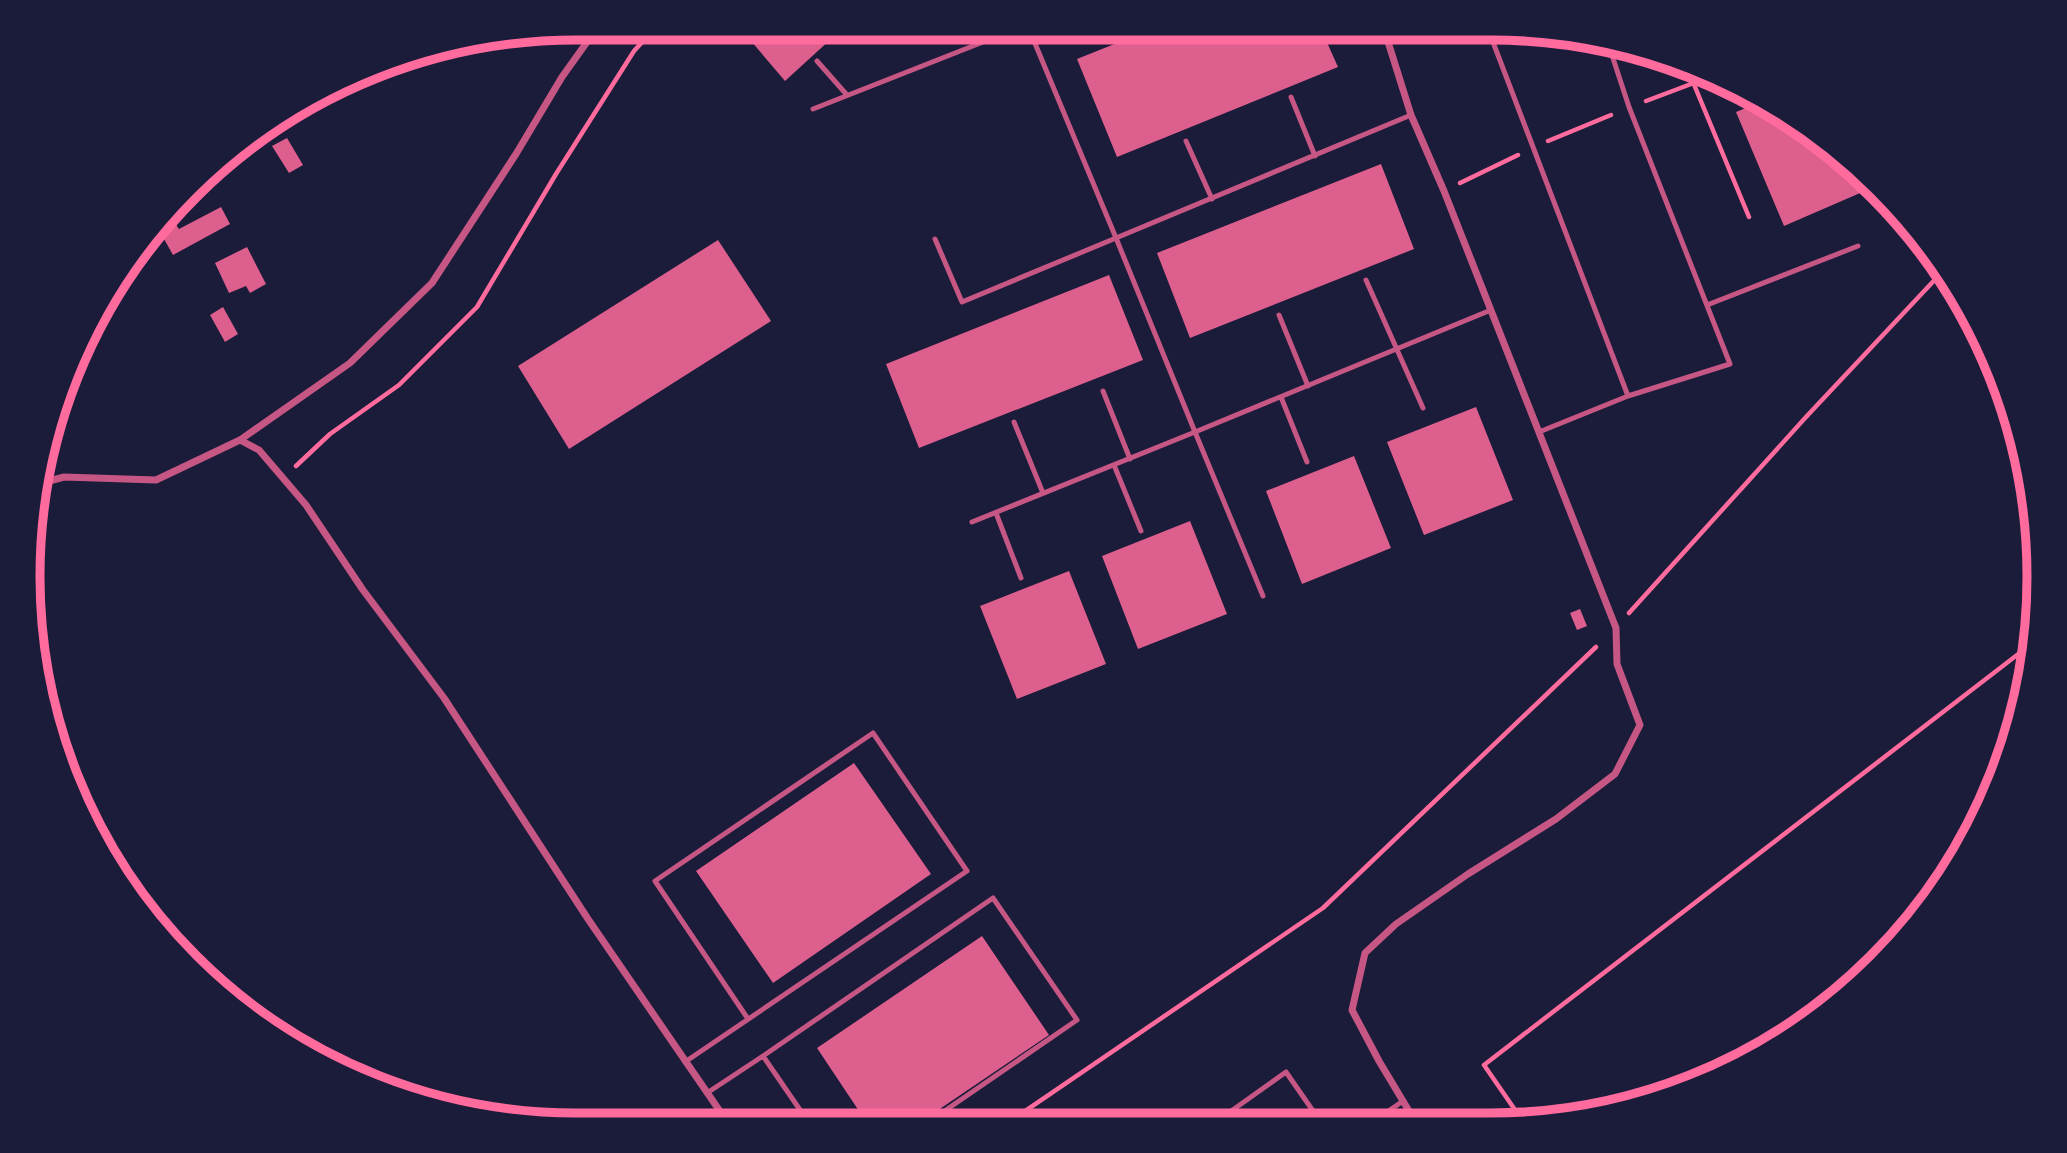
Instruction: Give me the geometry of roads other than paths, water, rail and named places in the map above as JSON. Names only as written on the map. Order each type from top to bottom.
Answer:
[{"type":"street","points":[[49,481],[64,477],[156,480],[240,440],[350,363],[432,283],[562,77],[588,40]]},
{"type":"street","points":[[1387,40],[1411,115],[1444,191],[1616,628],[1617,664],[1640,725],[1615,774],[1556,819],[1468,874],[1396,924],[1365,953],[1352,1010],[1410,1113]]},
{"type":"street","points":[[240,440],[259,450],[306,505],[363,590],[444,698],[580,907],[720,1113]]},
{"type":"lane","points":[[814,109],[987,40]]},
{"type":"lane","points":[[1034,40],[1262,596]]},
{"type":"lane","points":[[1492,40],[1628,397]]},
{"type":"lane","points":[[1539,432],[1628,397],[1730,364],[1629,107],[1612,55]]},
{"type":"lane","points":[[817,61],[847,95]]},
{"type":"lane","points":[[1291,97],[1315,156]]},
{"type":"lane","points":[[935,239],[962,302],[1411,115]]},
{"type":"lane","points":[[1186,141],[1212,198]]},
{"type":"lane","points":[[1707,305],[1857,247]]},
{"type":"lane","points":[[1366,280],[1423,408]]},
{"type":"lane","points":[[972,522],[1491,310]]},
{"type":"lane","points":[[1279,316],[1308,386]]},
{"type":"lane","points":[[1102,391],[1130,458]]},
{"type":"lane","points":[[1281,397],[1307,461]]},
{"type":"lane","points":[[1014,422],[1043,493]]},
{"type":"lane","points":[[1114,465],[1141,531]]},
{"type":"lane","points":[[996,513],[1021,578]]},
{"type":"lane","points":[[685,1062],[967,871],[873,733],[654,881],[748,1019]]},
{"type":"lane","points":[[707,1094],[993,898],[1077,1020],[940,1113]]},
{"type":"lane","points":[[763,1056],[802,1113]]},
{"type":"lane","points":[[1228,1113],[1286,1072],[1314,1113]]},
{"type":"lane","points":[[1386,1113],[1403,1101]]}]
